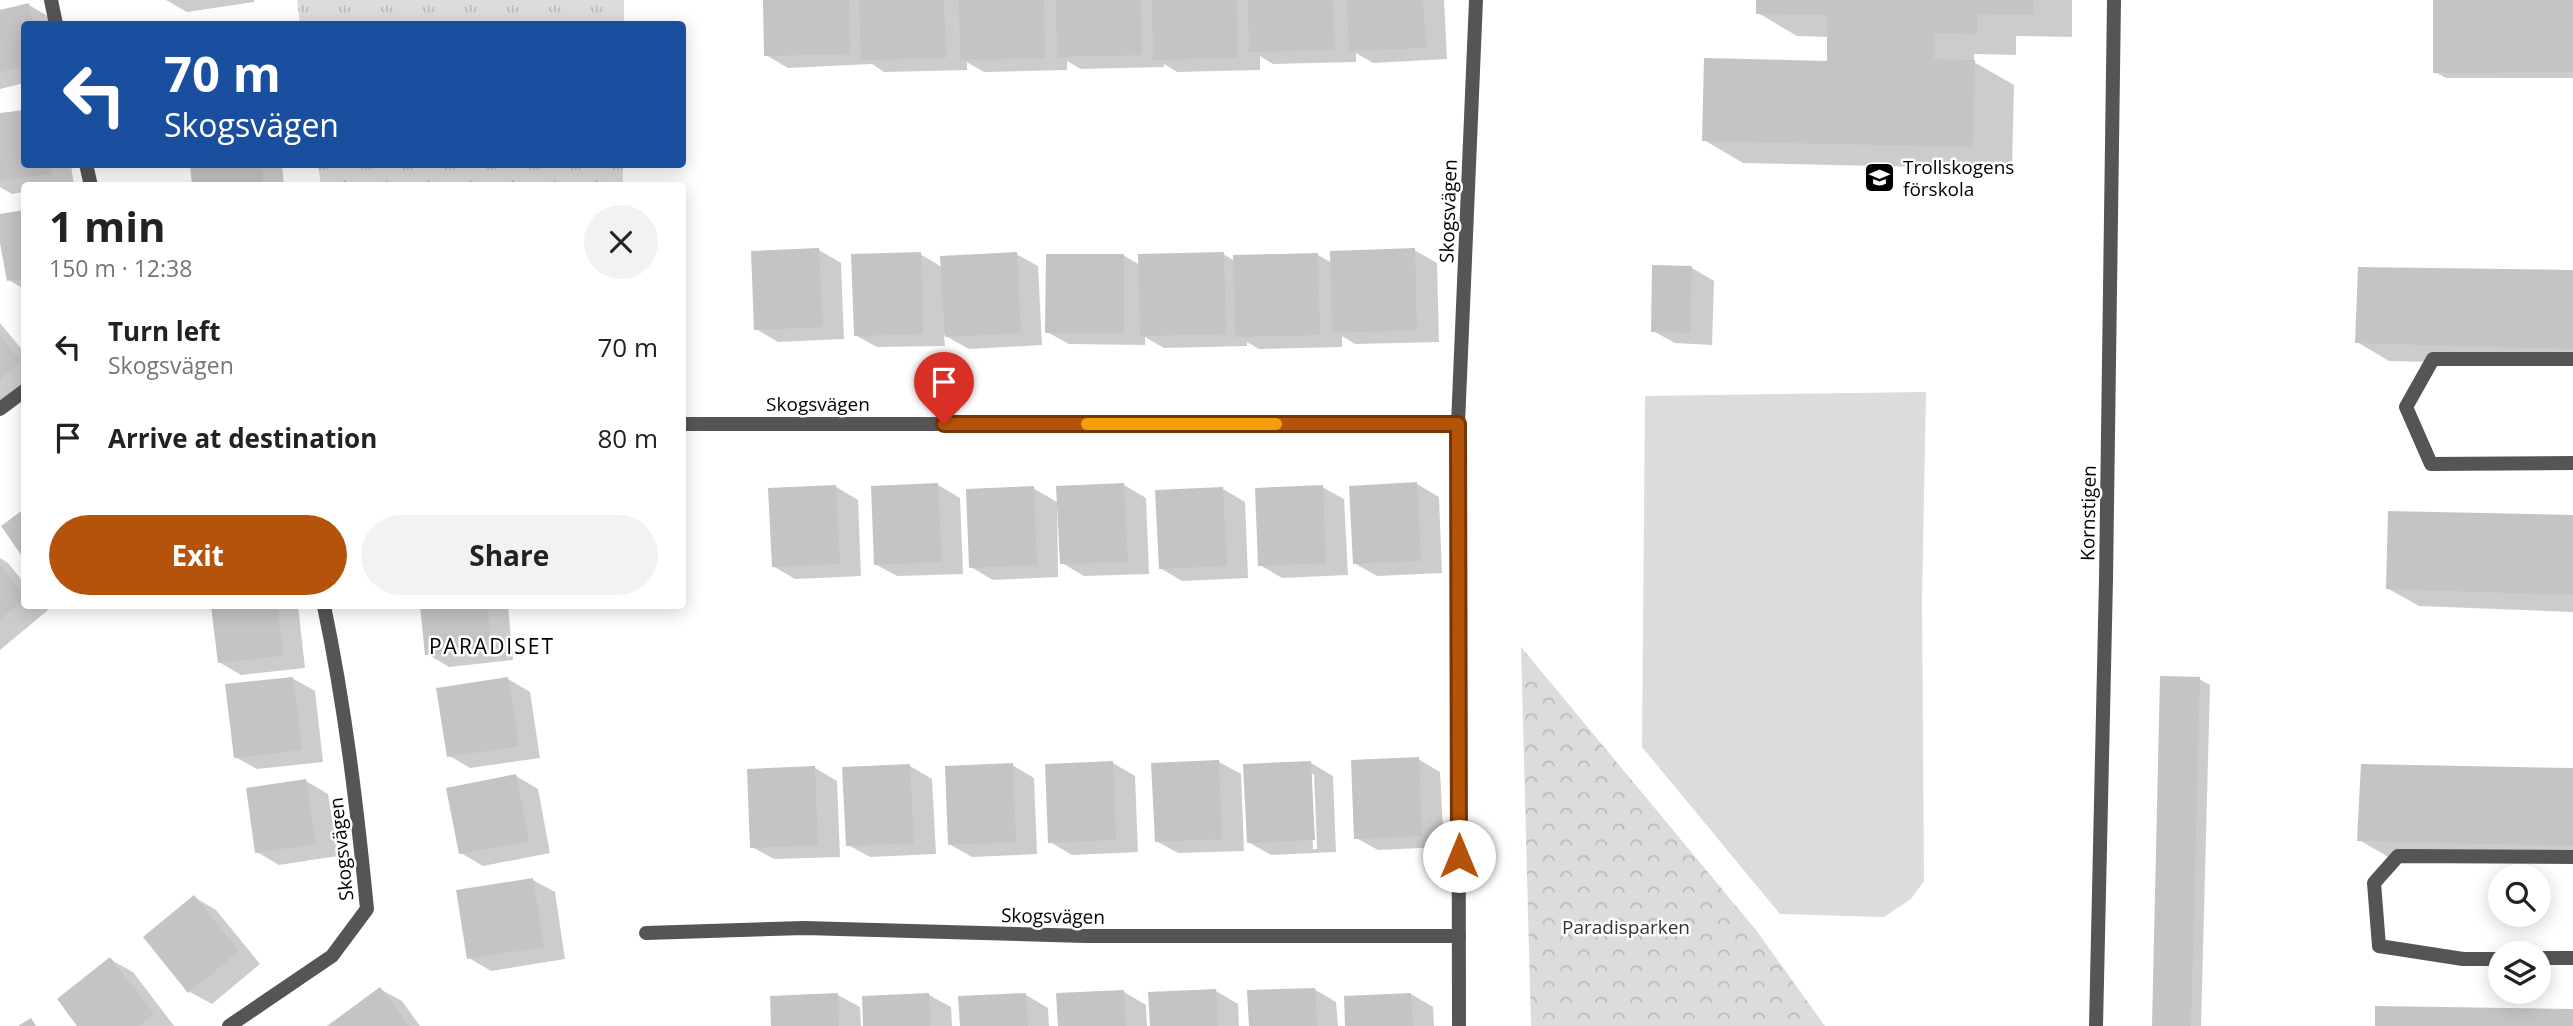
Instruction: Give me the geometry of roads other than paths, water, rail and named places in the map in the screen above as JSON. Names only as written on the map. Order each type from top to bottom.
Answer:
[{"type":"street","points":[[51,0],[55,21]]},
{"type":"street","name":"Skogsvägen","points":[[1459,1026],[1458,424],[1476,0]]},
{"type":"street","name":"Kornstigen","points":[[2096,1026],[2106,579],[2114,0]]},
{"type":"street","points":[[2573,359],[2433,359],[2406,407],[2431,464],[2573,463]]},
{"type":"street","points":[[0,409],[21,393]]},
{"type":"street","name":"Skogsvägen","points":[[686,424],[1458,424]]},
{"type":"street","name":"Skogsvägen","points":[[229,1026],[332,956],[366,909],[358,813],[337,668],[325,609]]},
{"type":"street","points":[[2488,959],[2463,959],[2379,946],[2374,883],[2398,856],[2573,857]]},
{"type":"street","name":"Skogsvägen","points":[[646,933],[804,928],[1086,936],[1459,936]]},
{"type":"street","points":[[2551,958],[2573,958]]},
{"type":"place","name":"Trollskogens förskola","points":[[1880,178]]},
{"type":"district","name":"PARADISET","points":[[492,646]]},
{"type":"park label","name":"Paradisparken","points":[[1626,927]]}]
